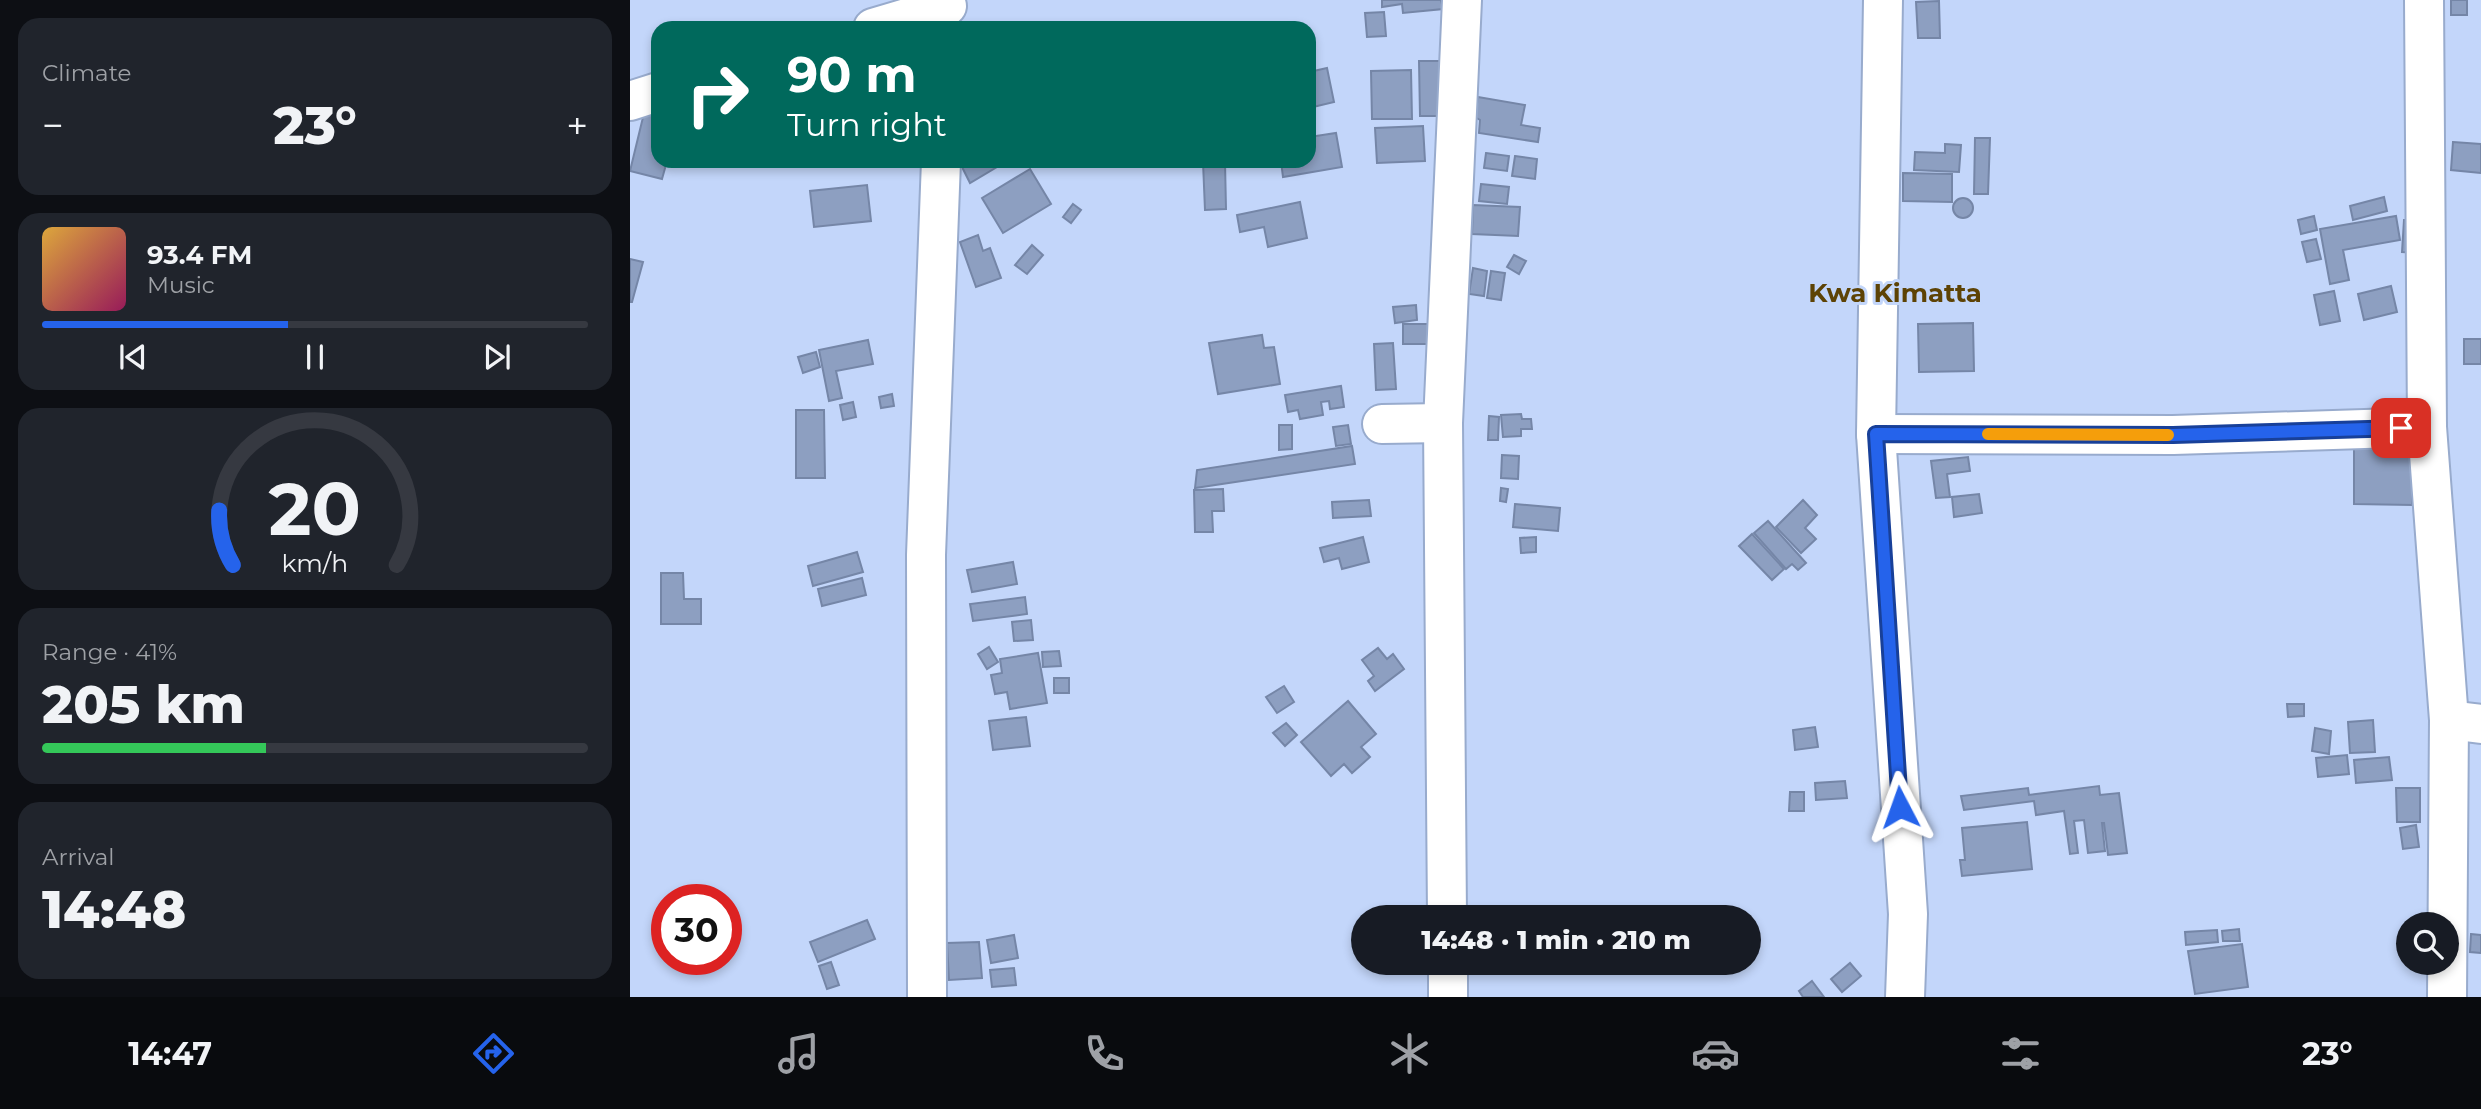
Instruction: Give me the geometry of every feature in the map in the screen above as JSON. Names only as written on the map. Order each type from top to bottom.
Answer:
[{"type":"street","points":[[1447,905],[1443,423],[1462,0]]},
{"type":"street","points":[[1883,0],[1876,434],[1908,914],[1905,997]]},
{"type":"street","points":[[2424,0],[2427,427],[2465,722],[2447,997]]},
{"type":"street","points":[[903,21],[947,11]]},
{"type":"street","points":[[630,101],[651,94]]},
{"type":"street","points":[[927,997],[926,555],[941,168]]},
{"type":"street","points":[[1382,424],[1443,423]]},
{"type":"street","points":[[1876,434],[2173,435],[2427,427]]},
{"type":"street","points":[[1448,975],[1448,997]]},
{"type":"building","points":[[1382,0],[1441,0],[1443,9],[1403,13],[1402,4],[1382,7]]},
{"type":"building","points":[[2451,0],[2467,0],[2467,15],[2451,15]]},
{"type":"building","points":[[1939,1],[1940,38],[1918,38],[1916,2]]},
{"type":"building","points":[[1384,12],[1386,36],[1367,37],[1365,13]]},
{"type":"building","points":[[1419,61],[1443,61],[1444,116],[1420,116]]},
{"type":"building","points":[[1327,68],[1334,102],[1316,106],[1316,70]]},
{"type":"building","points":[[1411,70],[1412,119],[1372,119],[1371,71]]},
{"type":"building","points":[[1478,97],[1525,105],[1521,125],[1540,128],[1538,142],[1479,133],[1480,120],[1475,117]]},
{"type":"building","points":[[645,109],[651,111],[651,168],[665,168],[662,179],[630,171]]},
{"type":"building","points":[[1423,126],[1425,161],[1377,163],[1375,128]]},
{"type":"building","points":[[1336,133],[1342,167],[1283,177],[1282,168],[1316,168],[1316,136]]},
{"type":"building","points":[[1975,138],[1990,138],[1988,194],[1974,194]]},
{"type":"building","points":[[2453,142],[2481,144],[2481,173],[2451,170]]},
{"type":"building","points":[[1945,144],[1961,145],[1959,172],[1914,170],[1915,152],[1945,153]]},
{"type":"building","points":[[1486,153],[1509,156],[1507,171],[1484,168]]},
{"type":"building","points":[[1515,156],[1537,159],[1535,179],[1512,176]]},
{"type":"building","points":[[962,168],[995,168],[970,183]]},
{"type":"building","points":[[1203,168],[1225,168],[1226,209],[1205,210]]},
{"type":"building","points":[[1030,169],[1051,204],[1003,233],[982,198]]},
{"type":"building","points":[[1903,173],[1952,174],[1952,202],[1903,201]]},
{"type":"building","points":[[1481,184],[1509,187],[1507,204],[1479,201]]},
{"type":"building","points":[[867,185],[871,221],[814,227],[810,191]]},
{"type":"building","points":[[2384,197],[2387,211],[2353,220],[2350,206]]},
{"type":"building","points":[[1963,198],[1970,201],[1973,208],[1970,215],[1963,218],[1956,215],[1953,208],[1956,201]]},
{"type":"building","points":[[1300,202],[1307,238],[1268,247],[1264,227],[1240,232],[1237,215]]},
{"type":"building","points":[[1073,204],[1081,210],[1071,223],[1063,217]]},
{"type":"building","points":[[1473,205],[1520,207],[1518,236],[1472,234]]},
{"type":"building","points":[[2314,216],[2317,230],[2301,234],[2298,220]]},
{"type":"building","points":[[2396,216],[2400,240],[2343,250],[2349,280],[2330,284],[2320,229]]},
{"type":"building","points":[[2404,220],[2420,221],[2419,253],[2402,252]]},
{"type":"building","points":[[978,235],[983,251],[990,248],[1001,278],[976,287],[960,242]]},
{"type":"building","points":[[2316,239],[2321,259],[2307,262],[2302,242]]},
{"type":"building","points":[[1032,245],[1043,255],[1027,274],[1015,265]]},
{"type":"building","points":[[1514,255],[1526,261],[1519,274],[1507,267]]},
{"type":"building","points":[[630,259],[643,262],[632,302],[630,302]]},
{"type":"building","points":[[1473,268],[1487,271],[1484,296],[1469,294]]},
{"type":"building","points":[[1491,271],[1505,273],[1501,300],[1487,298]]},
{"type":"building","points":[[2391,286],[2397,312],[2364,320],[2358,294]]},
{"type":"building","points":[[2334,291],[2340,321],[2320,325],[2314,295]]},
{"type":"building","points":[[1416,305],[1417,320],[1395,323],[1393,307]]},
{"type":"building","points":[[1973,323],[1974,371],[1919,372],[1918,324]]},
{"type":"building","points":[[1403,324],[1439,324],[1439,344],[1403,344]]},
{"type":"building","points":[[1262,335],[1264,348],[1274,347],[1280,384],[1218,394],[1209,343]]},
{"type":"building","points":[[2464,339],[2481,339],[2481,364],[2464,364]]},
{"type":"building","points":[[868,340],[873,364],[836,371],[842,398],[829,401],[819,350]]},
{"type":"building","points":[[1393,343],[1396,389],[1376,390],[1374,344]]},
{"type":"building","points":[[816,352],[820,367],[803,373],[798,357]]},
{"type":"building","points":[[1341,386],[1344,407],[1330,409],[1329,401],[1321,402],[1323,415],[1300,419],[1298,410],[1288,412],[1285,395]]},
{"type":"building","points":[[892,394],[894,406],[881,408],[879,397]]},
{"type":"building","points":[[853,402],[856,417],[843,420],[840,405]]},
{"type":"building","points":[[796,410],[824,410],[825,478],[796,478]]},
{"type":"building","points":[[1521,414],[1522,419],[1531,419],[1532,429],[1521,429],[1521,436],[1503,437],[1501,415]]},
{"type":"building","points":[[1489,416],[1499,417],[1498,440],[1488,440]]},
{"type":"building","points":[[1279,425],[1292,425],[1292,449],[1279,450]]},
{"type":"building","points":[[1348,425],[1351,444],[1336,446],[1333,427]]},
{"type":"building","points":[[1352,446],[1355,464],[1195,488],[1197,470]]},
{"type":"building","points":[[2354,447],[2412,447],[2412,505],[2354,504]]},
{"type":"building","points":[[1502,455],[1519,456],[1518,479],[1501,478]]},
{"type":"building","points":[[1968,457],[1970,471],[1947,474],[1950,497],[1936,498],[1931,461]]},
{"type":"building","points":[[1501,488],[1508,489],[1506,502],[1500,501]]},
{"type":"building","points":[[1223,489],[1224,511],[1212,511],[1213,532],[1195,532],[1194,490]]},
{"type":"building","points":[[1979,494],[1982,513],[1954,517],[1952,497]]},
{"type":"building","points":[[1369,500],[1371,516],[1333,518],[1332,502]]},
{"type":"building","points":[[1803,500],[1817,515],[1805,528],[1816,539],[1801,553],[1776,527]]},
{"type":"building","points":[[1515,504],[1560,508],[1558,531],[1513,527]]},
{"type":"building","points":[[1768,521],[1806,563],[1798,570],[1792,564],[1786,569],[1754,533]]},
{"type":"building","points":[[1752,534],[1784,569],[1772,580],[1739,546]]},
{"type":"building","points":[[1363,537],[1369,562],[1342,569],[1339,558],[1324,562],[1320,548]]},
{"type":"building","points":[[1536,537],[1536,552],[1521,553],[1520,538]]},
{"type":"building","points":[[857,552],[863,572],[813,586],[808,566]]},
{"type":"building","points":[[1013,562],[1017,584],[972,592],[967,570]]},
{"type":"building","points":[[661,573],[683,573],[684,599],[701,599],[701,624],[661,624]]},
{"type":"building","points":[[862,578],[866,595],[822,606],[818,589]]},
{"type":"building","points":[[1025,597],[1027,614],[973,621],[970,604]]},
{"type":"building","points":[[1031,620],[1033,640],[1014,641],[1012,622]]},
{"type":"building","points":[[989,647],[998,662],[987,669],[978,654]]},
{"type":"building","points":[[1378,648],[1387,659],[1393,654],[1404,669],[1375,691],[1368,681],[1374,676],[1362,660]]},
{"type":"building","points":[[1059,651],[1061,666],[1043,667],[1042,652]]},
{"type":"building","points":[[1038,653],[1047,703],[1010,709],[1007,692],[995,694],[991,675],[1002,673],[1000,659]]},
{"type":"building","points":[[1054,678],[1069,678],[1069,693],[1054,693]]},
{"type":"building","points":[[1284,686],[1294,702],[1277,713],[1266,697]]},
{"type":"building","points":[[1348,701],[1376,734],[1361,747],[1370,757],[1352,773],[1344,764],[1331,776],[1301,742]]},
{"type":"building","points":[[2287,704],[2304,704],[2304,716],[2288,717]]},
{"type":"building","points":[[1026,717],[1030,746],[993,750],[989,721]]},
{"type":"building","points":[[2373,720],[2375,752],[2350,753],[2348,722]]},
{"type":"building","points":[[1286,723],[1297,735],[1285,746],[1273,733]]},
{"type":"building","points":[[1815,727],[1818,747],[1795,750],[1793,730]]},
{"type":"building","points":[[2315,728],[2331,731],[2329,754],[2312,751]]},
{"type":"building","points":[[2347,755],[2349,774],[2318,777],[2316,758]]},
{"type":"building","points":[[2389,757],[2392,780],[2356,783],[2354,760]]},
{"type":"building","points":[[1845,781],[1847,798],[1816,800],[1815,783]]},
{"type":"building","points":[[2099,786],[2100,795],[2119,793],[2127,853],[2108,855],[2104,823],[2105,851],[2088,853],[2084,820],[2074,821],[2078,853],[2070,854],[2064,811],[2036,815],[2034,801],[1964,810],[1961,796],[2028,788],[2029,795]]},
{"type":"building","points":[[2396,788],[2420,788],[2420,822],[2397,822]]},
{"type":"building","points":[[1790,792],[1804,792],[1804,811],[1789,811]]},
{"type":"building","points":[[2027,822],[2032,869],[1962,876],[1960,860],[1965,860],[1962,828]]},
{"type":"building","points":[[2416,825],[2419,847],[2403,849],[2400,828]]},
{"type":"building","points":[[867,920],[875,939],[818,962],[810,942]]},
{"type":"building","points":[[2239,929],[2240,941],[2223,941],[2222,931]]},
{"type":"building","points":[[2217,930],[2218,942],[2186,945],[2185,932]]},
{"type":"building","points":[[2471,934],[2481,935],[2481,953],[2470,952]]},
{"type":"building","points":[[1014,935],[1018,958],[991,963],[987,940]]},
{"type":"building","points":[[979,942],[982,978],[949,980],[947,943]]},
{"type":"building","points":[[2242,944],[2248,987],[2195,994],[2188,951]]},
{"type":"building","points":[[831,962],[839,985],[827,989],[819,966]]},
{"type":"building","points":[[1850,963],[1861,976],[1842,992],[1831,979]]},
{"type":"building","points":[[1014,968],[1016,985],[992,987],[990,970]]},
{"type":"building","points":[[1812,981],[1824,997],[1803,997],[1799,991]]},
{"type":"slow traffic","points":[[1988,434],[2168,435]]},
{"type":"district","name":"Kwa Kimatta","points":[[1895,293]]},
{"type":"route","points":[[1900,807],[1876,434],[2173,435],[2401,428]]}]
